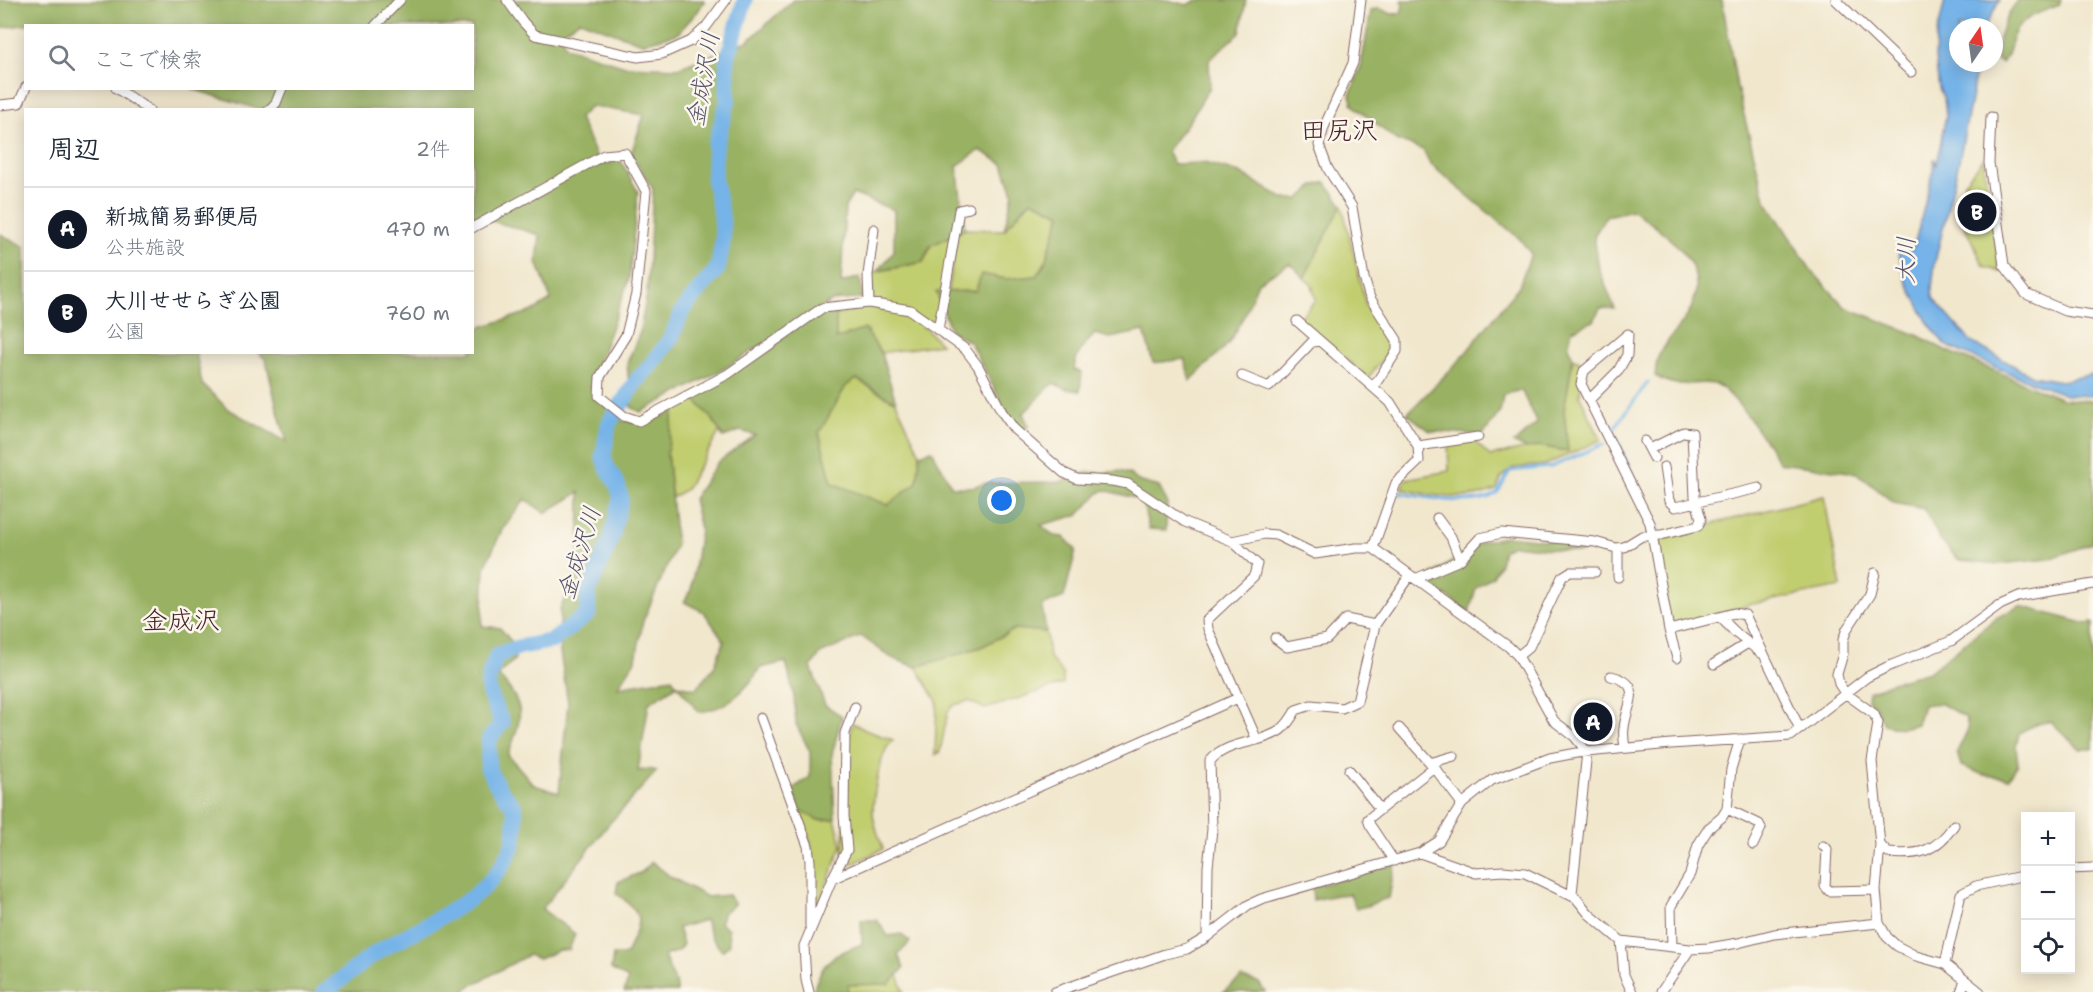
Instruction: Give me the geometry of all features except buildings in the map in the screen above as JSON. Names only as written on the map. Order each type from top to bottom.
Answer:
[{"type":"street","points":[[377,24],[400,0]]},
{"type":"street","points":[[507,0],[535,35],[638,57],[662,54],[691,41],[706,27],[726,0]]},
{"type":"street","points":[[1361,0],[1353,63],[1324,127],[1319,145],[1328,168],[1352,207],[1364,278],[1370,298],[1397,340],[1397,351],[1374,386]]},
{"type":"street","points":[[1836,0],[1911,72]]},
{"type":"street","points":[[0,105],[19,103],[25,90]]},
{"type":"street","points":[[119,90],[146,108]]},
{"type":"street","points":[[271,108],[276,103],[281,90]]},
{"type":"street","points":[[1990,117],[1989,163],[2004,265],[2026,294],[2066,311],[2093,315]]},
{"type":"street","points":[[474,227],[604,155],[625,153],[646,191],[636,294],[626,335],[600,377],[599,396],[624,416],[639,421],[728,374],[822,308],[869,303],[910,310],[965,349],[978,366],[1002,412],[1014,429],[1064,473],[1077,479],[1128,484],[1185,522],[1232,541],[1257,564],[1254,576],[1206,620],[1257,740]]},
{"type":"street","points":[[938,330],[959,210],[969,208]]},
{"type":"street","points":[[869,303],[868,275],[874,229]]},
{"type":"street","points":[[1297,321],[1390,402],[1418,446],[1419,461],[1396,483],[1374,548]]},
{"type":"street","points":[[1589,400],[1618,371],[1627,355],[1628,334],[1584,371],[1581,384],[1650,523],[1669,630],[1677,658]]},
{"type":"street","points":[[1242,376],[1269,387],[1312,342],[1320,341]]},
{"type":"street","points":[[1207,937],[1208,867],[1212,829],[1210,761],[1216,754],[1229,747],[1277,734],[1290,722],[1296,710],[1311,705],[1342,708],[1357,701],[1375,625],[1413,577],[1460,560],[1480,538],[1502,533],[1595,542],[1624,548],[1642,536],[1661,535],[1698,526],[1701,519],[1695,497],[1692,433],[1684,432],[1650,449]]},
{"type":"street","points":[[1418,446],[1478,437]]},
{"type":"street","points":[[1664,467],[1671,505],[1675,507],[1759,488]]},
{"type":"street","points":[[1437,518],[1451,537],[1460,560]]},
{"type":"street","points":[[1232,541],[1264,534],[1276,535],[1315,554],[1356,548],[1374,548],[1509,647],[1518,656],[1554,721],[1575,737],[1587,752],[1572,893],[1589,914],[1621,941],[1690,949],[1738,944],[1774,934],[1879,923]]},
{"type":"street","points":[[1618,548],[1618,577]]},
{"type":"street","points":[[1518,656],[1529,647],[1562,577],[1570,572],[1595,572]]},
{"type":"street","points":[[1875,573],[1870,594],[1857,611],[1843,640],[1844,654],[1838,674],[1839,684],[1845,693],[1874,714],[1878,723],[1872,761],[1880,845],[1876,890],[1879,923],[1887,938],[1897,946],[1916,956],[1945,964],[1980,992]]},
{"type":"street","points":[[1055,992],[1165,954],[1187,949],[1207,937],[1248,904],[1261,898],[1420,853],[1438,841],[1462,804],[1492,780],[1550,758],[1587,752],[1791,736],[1867,677],[1951,641],[2000,605],[2018,597],[2093,584]]},
{"type":"street","points":[[1669,630],[1734,613],[1745,615],[1800,729]]},
{"type":"street","points":[[1720,617],[1764,655]]},
{"type":"street","points":[[1275,638],[1287,646],[1327,639],[1346,619],[1375,625]]},
{"type":"street","points":[[1714,664],[1748,643]]},
{"type":"street","points":[[1611,676],[1624,679],[1632,698],[1623,729],[1625,748]]},
{"type":"street","points":[[832,879],[1238,698]]},
{"type":"street","points":[[809,992],[804,946],[832,879],[847,850],[844,816],[845,733],[855,707]]},
{"type":"street","points":[[761,718],[808,846],[810,932]]},
{"type":"street","points":[[1399,728],[1462,804]]},
{"type":"street","points":[[1671,947],[1671,906],[1690,874],[1698,845],[1709,828],[1722,817],[1727,809],[1731,769],[1740,739]]},
{"type":"street","points":[[1394,861],[1368,819],[1432,765],[1454,756]]},
{"type":"street","points":[[1349,770],[1379,808]]},
{"type":"street","points":[[1727,809],[1759,824],[1761,828],[1753,845]]},
{"type":"street","points":[[1880,845],[1887,853],[1909,855],[1927,851],[1945,838],[1954,825]]},
{"type":"street","points":[[1823,846],[1827,849],[1825,886],[1828,891],[1876,890]]},
{"type":"street","points":[[1420,853],[1476,873],[1503,871],[1525,873],[1576,898]]},
{"type":"street","points":[[2075,869],[2093,868]]},
{"type":"street","points":[[1945,964],[1961,894],[1976,886],[2021,875]]},
{"type":"street","points":[[1621,941],[1624,975],[1632,992]]},
{"type":"street","points":[[1661,992],[1690,949]]},
{"type":"street","points":[[1961,992],[1965,980]]},
{"type":"street","points":[[1088,981],[1091,992]]},
{"type":"green space","points":[[0,0],[705,0],[677,34],[642,43],[580,20],[560,33],[566,47],[625,66],[678,68],[748,41],[793,0],[1168,0],[1187,5],[1197,0],[1246,0],[1240,33],[1209,59],[1210,87],[1167,151],[1173,164],[1204,163],[1240,173],[1284,199],[1299,199],[1314,186],[1326,182],[1342,205],[1304,278],[1290,263],[1258,282],[1245,314],[1229,343],[1190,381],[1185,359],[1153,363],[1144,331],[1110,338],[1095,334],[1076,359],[1074,370],[1082,372],[1080,391],[1066,389],[1053,383],[1023,414],[1029,426],[1021,430],[1006,411],[970,342],[951,331],[936,292],[976,291],[981,274],[1006,279],[1036,276],[1044,265],[1061,214],[1031,200],[1004,230],[1013,193],[1003,164],[980,150],[957,166],[965,229],[930,246],[923,262],[878,271],[894,251],[894,210],[853,194],[845,207],[841,283],[860,277],[863,298],[832,301],[722,370],[641,412],[631,407],[627,363],[640,332],[647,293],[653,189],[631,154],[644,115],[591,106],[579,118],[600,164],[621,161],[638,192],[629,279],[590,386],[619,420],[646,423],[674,411],[667,453],[676,545],[643,621],[636,659],[618,687],[672,678],[677,685],[649,703],[638,771],[649,769],[657,771],[608,825],[542,909],[575,934],[569,950],[559,950],[539,959],[528,955],[465,989],[466,992],[0,992],[0,234],[24,246],[24,354],[196,354],[202,384],[228,409],[287,442],[266,360],[260,354],[474,354],[474,323],[478,328],[533,311],[551,300],[537,262],[540,235],[475,216],[474,220],[474,108],[255,108],[195,90],[474,90],[474,24],[49,24],[46,22],[0,28]],"holes":[[[580,492],[579,569],[560,609],[560,652],[568,703],[559,793],[534,785],[508,755],[517,731],[520,713],[514,696],[498,675],[515,659],[511,641],[500,628],[482,626],[485,567],[501,532],[525,499],[545,513]]]},
{"type":"green space","points":[[1401,0],[1722,0],[1737,87],[1765,199],[1811,270],[1845,307],[1917,335],[1943,349],[2062,399],[2093,401],[2093,543],[2049,559],[1999,564],[1959,560],[1941,541],[1924,509],[1894,503],[1857,473],[1780,463],[1740,406],[1722,388],[1705,383],[1672,383],[1655,376],[1658,357],[1685,319],[1694,301],[1696,285],[1693,270],[1686,256],[1662,231],[1633,210],[1606,216],[1594,236],[1599,269],[1615,309],[1600,308],[1594,321],[1572,330],[1568,347],[1573,358],[1564,410],[1568,451],[1539,446],[1528,449],[1514,443],[1537,423],[1521,390],[1503,395],[1500,412],[1483,435],[1430,431],[1407,414],[1461,359],[1519,286],[1531,254],[1520,239],[1430,164],[1423,150],[1396,140],[1353,105],[1350,95],[1361,66],[1371,11],[1378,8],[1392,14],[1401,13],[1403,6]]},
{"type":"green space","points":[[2018,0],[2061,0],[2059,5],[2032,16],[2021,24],[2013,36],[2003,61],[2005,21]]},
{"type":"green space","points":[[1983,159],[2000,272],[1984,266],[1963,223],[1964,183]]},
{"type":"green space","points":[[1031,200],[1061,214],[1044,265],[1036,276],[1006,279],[981,274],[976,291],[948,292],[957,232],[965,229],[1004,230]]},
{"type":"green space","points":[[1342,205],[1366,306],[1391,340],[1390,350],[1368,378],[1299,318],[1316,300],[1312,285],[1304,278]]},
{"type":"green space","points":[[951,236],[935,324],[872,300],[871,273],[923,262],[933,244]]},
{"type":"green space","points":[[867,306],[910,313],[941,344],[881,353],[865,330],[834,341],[836,315]]},
{"type":"green space","points":[[836,307],[836,339],[865,329],[881,353],[896,402],[856,379],[846,386],[819,433],[832,483],[888,505],[917,482],[920,454],[932,450],[952,487],[971,487],[986,483],[1060,482],[1088,472],[1120,471],[1131,475],[1138,481],[1159,487],[1167,502],[1166,530],[1149,529],[1142,500],[1104,490],[1078,515],[1041,525],[1054,536],[1064,537],[1076,550],[1064,597],[1042,606],[1046,632],[1015,629],[981,647],[916,667],[892,658],[861,636],[820,654],[811,667],[825,705],[842,716],[832,754],[835,819],[818,820],[800,810],[792,789],[810,777],[810,752],[796,724],[794,697],[786,662],[760,668],[749,684],[726,703],[699,712],[677,685],[696,689],[714,667],[724,641],[704,612],[684,602],[691,590],[700,529],[693,499],[717,463],[755,435],[740,431],[723,437],[713,420],[692,396],[827,308]]},
{"type":"green space","points":[[1573,358],[1583,363],[1580,396],[1601,440],[1545,465],[1513,468],[1501,478],[1497,489],[1474,496],[1450,497],[1402,489],[1406,479],[1449,471],[1448,443],[1473,440],[1490,456],[1539,446],[1567,451],[1564,410]]},
{"type":"green space","points":[[856,379],[896,402],[920,454],[917,482],[888,505],[832,483],[819,433],[846,386]]},
{"type":"green space","points":[[692,396],[720,431],[686,489],[672,498],[667,453],[674,411]]},
{"type":"green space","points":[[1824,496],[1841,587],[1752,604],[1678,626],[1668,619],[1656,538]]},
{"type":"green space","points":[[1506,536],[1581,544],[1586,547],[1585,551],[1579,552],[1513,545],[1503,550],[1500,563],[1493,576],[1476,588],[1469,612],[1428,583],[1427,578],[1481,542]]},
{"type":"green space","points":[[2020,606],[2087,624],[2093,623],[2093,749],[2080,749],[2051,722],[2038,723],[2019,733],[2016,747],[2018,764],[2009,778],[1984,775],[1961,766],[1957,752],[1968,729],[1966,718],[1940,703],[1923,705],[1917,724],[1901,728],[1884,724],[1874,704],[1867,700],[1869,692],[1889,683],[1929,672],[1996,618]]},
{"type":"green space","points":[[1015,629],[1046,632],[1049,657],[1063,674],[1063,684],[985,709],[969,701],[954,705],[948,711],[940,752],[935,755],[937,701],[916,667],[981,647]]},
{"type":"green space","points":[[853,723],[893,740],[884,753],[873,805],[874,821],[883,849],[842,869],[849,735]]},
{"type":"green space","points":[[800,810],[818,820],[835,819],[842,845],[814,917],[812,848]]},
{"type":"green space","points":[[652,862],[671,877],[707,897],[728,895],[735,904],[724,912],[720,923],[728,929],[729,945],[722,951],[711,937],[705,920],[678,928],[683,944],[678,951],[664,956],[677,992],[624,992],[628,979],[611,969],[613,955],[626,955],[638,921],[633,908],[616,893],[618,882],[642,872]]},
{"type":"green space","points":[[1395,864],[1389,898],[1356,908],[1350,894],[1313,900],[1312,887]]},
{"type":"green space","points":[[861,920],[877,920],[888,936],[901,934],[910,942],[898,955],[904,968],[889,984],[848,985],[848,992],[813,992],[820,973],[829,960],[862,944]]},
{"type":"green space","points":[[897,972],[904,992],[820,992],[820,986]]},
{"type":"green space","points":[[1241,978],[1259,983],[1265,992],[1223,992]]},
{"type":"water","name":"大川","points":[[1945,0],[2000,0],[1990,18],[1949,18],[1949,72],[1976,72],[1959,161],[1935,262],[1933,298],[1971,342],[2032,376],[2061,381],[2093,374],[2093,396],[2066,395],[1945,345],[1927,321],[1906,281],[1898,251],[1900,245],[1908,251],[1914,246],[1933,172],[1934,158],[1936,166],[1946,115],[1944,99],[1939,88],[1935,57],[1936,38]]},
{"type":"waterway","name":"金成沢川","points":[[324,992],[376,953],[455,909],[473,896],[489,882],[503,864],[513,844],[515,808],[498,787],[488,768],[489,739],[502,723],[490,696],[489,676],[497,655],[519,647],[552,641],[588,614],[588,592],[611,539],[621,499],[618,486],[603,456],[609,423],[637,380],[653,363],[672,336],[689,302],[718,268],[723,240],[722,218],[714,179],[715,147],[728,100],[727,60],[745,0]]},
{"type":"waterway","points":[[1648,382],[1613,430],[1650,514]]},
{"type":"waterway","points":[[1399,493],[1462,501],[1485,499],[1497,493],[1510,471],[1551,467],[1604,444]]},
{"type":"waterway","points":[[1653,520],[1658,531]]},
{"type":"place","name":"大川せせらぎ公園","points":[[1977,212]]},
{"type":"place","name":"新城簡易郵便局","points":[[1593,722]]},
{"type":"district","name":"田尻沢","points":[[1339,130]]},
{"type":"district","name":"金成沢","points":[[181,620]]}]
